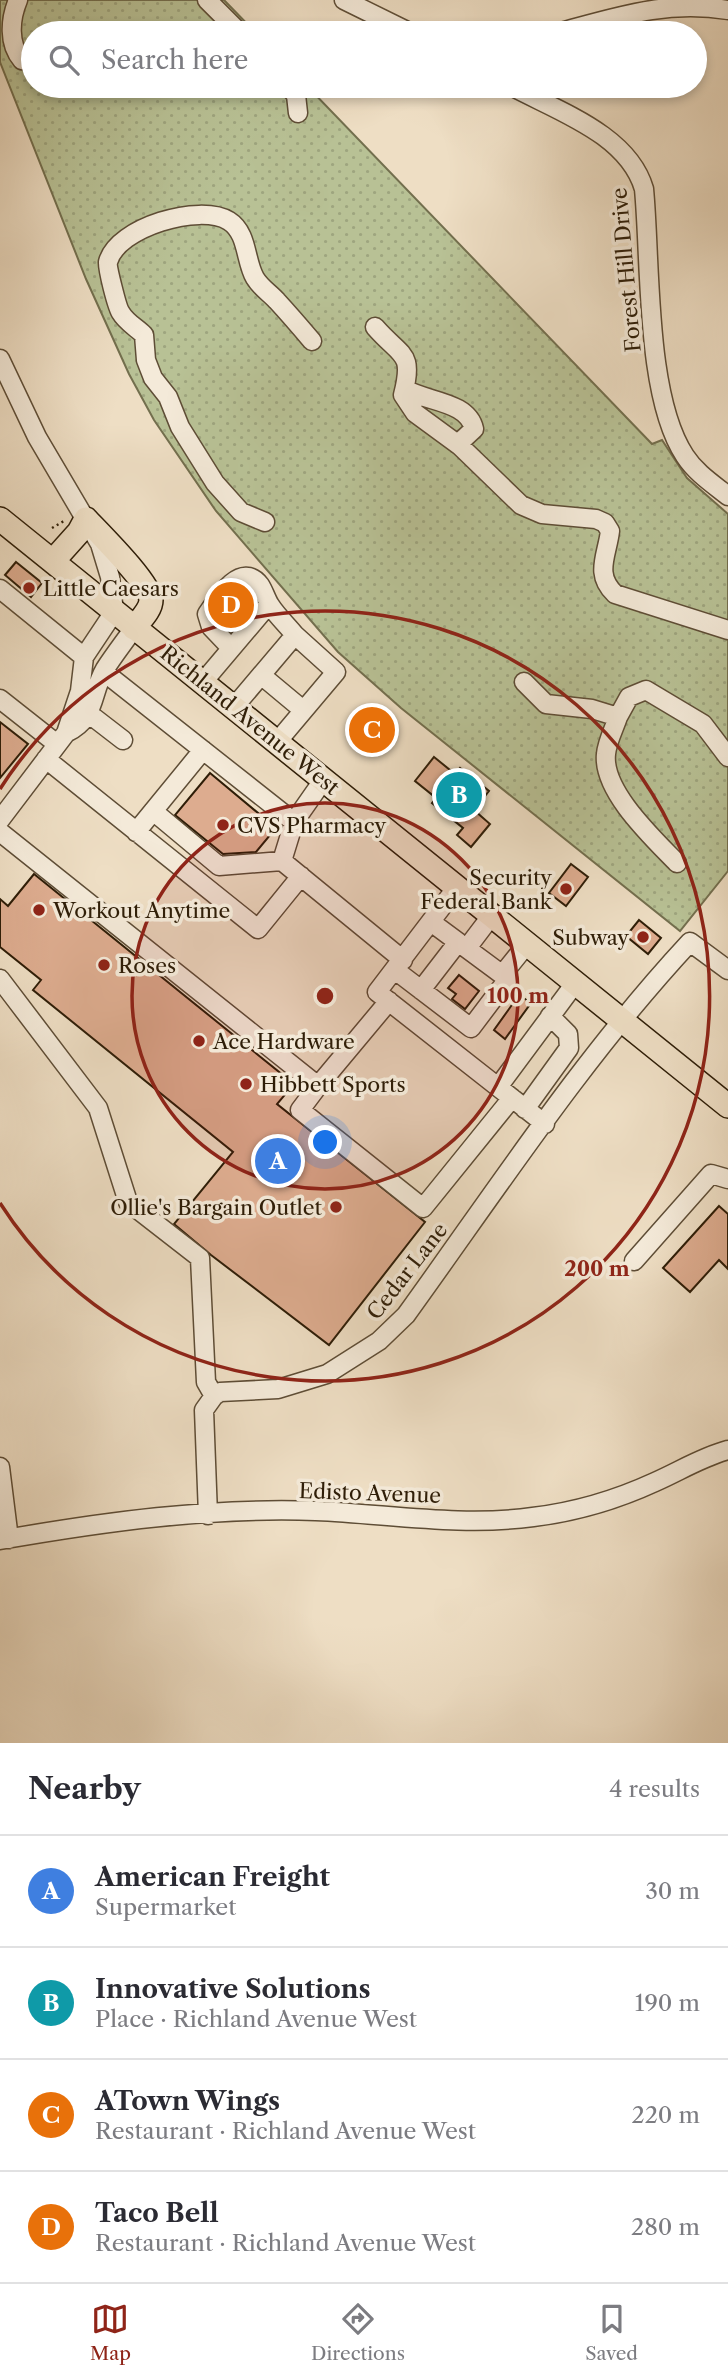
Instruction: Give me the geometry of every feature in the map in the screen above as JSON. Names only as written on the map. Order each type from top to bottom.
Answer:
[{"type":"main road","name":"Richland Avenue West","points":[[0,519],[728,1106]]},
{"type":"main road","points":[[54,561],[79,532],[77,519]]},
{"type":"main road","points":[[77,519],[130,566],[150,595],[150,606],[134,628]]},
{"type":"street","points":[[18,0],[13,14],[12,47],[21,59]]},
{"type":"street","points":[[207,0],[228,21]]},
{"type":"street","points":[[344,0],[387,21]]},
{"type":"street","points":[[601,21],[659,5],[695,4],[728,10]]},
{"type":"street","points":[[296,98],[298,113]]},
{"type":"street","name":"Forest Hill Drive","points":[[533,98],[597,132],[622,150],[636,168],[644,188],[655,348],[663,397],[684,454],[701,474],[728,496]]},
{"type":"street","points":[[265,522],[241,512],[215,483],[180,427],[168,397],[153,378],[146,360],[144,335],[121,313],[117,305],[107,269],[109,258],[132,236],[159,221],[188,216],[222,218],[230,222],[243,240],[253,276],[312,341]]},
{"type":"street","points":[[375,327],[406,357],[409,366],[403,395],[415,413],[458,444],[530,510],[561,517],[596,519],[605,523],[610,531],[602,570],[607,586],[615,594],[728,630]]},
{"type":"street","points":[[0,359],[77,519],[105,558],[114,612],[84,657],[80,691],[61,738],[0,820]]},
{"type":"street","points":[[405,389],[427,400],[460,409],[472,419],[474,429],[458,444]]},
{"type":"street","points":[[231,649],[207,620],[209,611],[233,581],[244,576],[253,578],[295,635],[336,672],[277,742]]},
{"type":"street","points":[[0,589],[84,657]]},
{"type":"street","points":[[203,682],[270,604]]},
{"type":"street","points":[[61,738],[82,725],[104,671],[134,628]]},
{"type":"street","points":[[234,707],[295,635]]},
{"type":"street","points":[[104,671],[294,822]]},
{"type":"street","points":[[261,675],[303,710]]},
{"type":"street","points":[[524,682],[546,704],[592,709],[618,717]]},
{"type":"street","points":[[677,863],[638,821],[613,785],[606,754],[618,717],[629,697],[646,690],[703,724],[728,757]]},
{"type":"street","points":[[0,699],[61,738]]},
{"type":"street","points":[[88,713],[122,740]]},
{"type":"street","points":[[136,832],[203,750]]},
{"type":"street","points":[[46,759],[258,929],[301,876]]},
{"type":"street","points":[[282,861],[294,822],[324,779]]},
{"type":"street","points":[[153,811],[219,866],[282,861],[399,965],[421,990],[471,1028],[508,979],[431,922]]},
{"type":"street","points":[[0,832],[318,1087]]},
{"type":"street","points":[[457,887],[377,992],[545,1124]]},
{"type":"street","points":[[421,990],[492,915]]},
{"type":"street","name":"Cedar Lane","points":[[214,1396],[228,1391],[256,1392],[309,1381],[344,1365],[379,1341],[406,1315],[545,1124],[624,1021],[690,942],[728,970]]},
{"type":"street","points":[[502,975],[527,944]]},
{"type":"street","points":[[0,979],[98,1108],[128,1202],[200,1258],[206,1382],[214,1396],[204,1410],[208,1515]]},
{"type":"street","points":[[512,1098],[550,1016],[576,982]]},
{"type":"street","points":[[389,1002],[300,1110],[424,1208],[512,1098],[569,1048],[568,1034],[550,1016]]},
{"type":"street","points":[[634,1261],[711,1174],[728,1179]]},
{"type":"street","name":"Edisto Avenue","points":[[5,1540],[70,1528],[208,1515],[316,1511],[425,1518],[501,1520],[533,1517],[623,1495],[728,1450]]},
{"type":"street","points":[[0,1467],[5,1540]]},
{"type":"path","points":[[52,528],[77,519]]},
{"type":"green space","points":[[0,0],[224,0],[244,21],[21,21],[21,98],[319,98],[652,444],[662,440],[687,478],[728,514],[728,871],[680,931],[401,708],[338,652],[216,511],[154,420],[129,374],[86,279],[0,62]]},
{"type":"building","name":"Little Caesars","points":[[16,562],[42,583],[31,597],[5,575]]},
{"type":"building","points":[[244,589],[251,594],[226,626],[219,616]]},
{"type":"building","points":[[376,708],[393,721],[367,752],[351,739]]},
{"type":"building","points":[[0,722],[28,744],[0,778]]},
{"type":"building","points":[[434,757],[455,774],[460,768],[489,791],[474,810],[490,824],[471,847],[457,835],[463,828],[432,803],[436,798],[415,781]]},
{"type":"building","name":"CVS Pharmacy","points":[[210,773],[276,828],[256,852],[223,854],[175,815]]},
{"type":"building","name":"Security Federal Bank","points":[[571,864],[588,877],[566,906],[549,893]]},
{"type":"building","points":[[34,874],[294,1084],[277,1104],[425,1222],[329,1345],[174,1224],[233,1152],[33,990],[41,980],[0,947],[0,899],[8,906]]},
{"type":"building","name":"Subway","points":[[639,920],[661,938],[648,954],[626,936]]},
{"type":"building","points":[[459,975],[479,991],[465,1009],[452,999],[456,994],[448,988]]},
{"type":"building","points":[[519,995],[531,1003],[505,1039],[494,1030]]},
{"type":"building","points":[[719,1206],[728,1214],[728,1269],[719,1260],[690,1292],[663,1268]]},
{"type":"place","name":"Little Caesars","points":[[29,588]]},
{"type":"place","name":"Taco Bell","points":[[231,605]]},
{"type":"place","name":"ATown Wings","points":[[372,730]]},
{"type":"place","name":"Innovative Solutions","points":[[459,795]]},
{"type":"place","name":"CVS Pharmacy","points":[[223,825]]},
{"type":"place","name":"Security Federal Bank","points":[[566,889]]},
{"type":"place","name":"Workout Anytime","points":[[39,910]]},
{"type":"place","name":"Subway","points":[[643,937]]},
{"type":"place","name":"Roses","points":[[104,965]]},
{"type":"place","name":"Ace Hardware","points":[[199,1041]]},
{"type":"place","name":"Hibbett Sports","points":[[246,1084]]},
{"type":"place","name":"American Freight","points":[[278,1161]]},
{"type":"place","name":"Ollie's Bargain Outlet","points":[[336,1207]]}]
